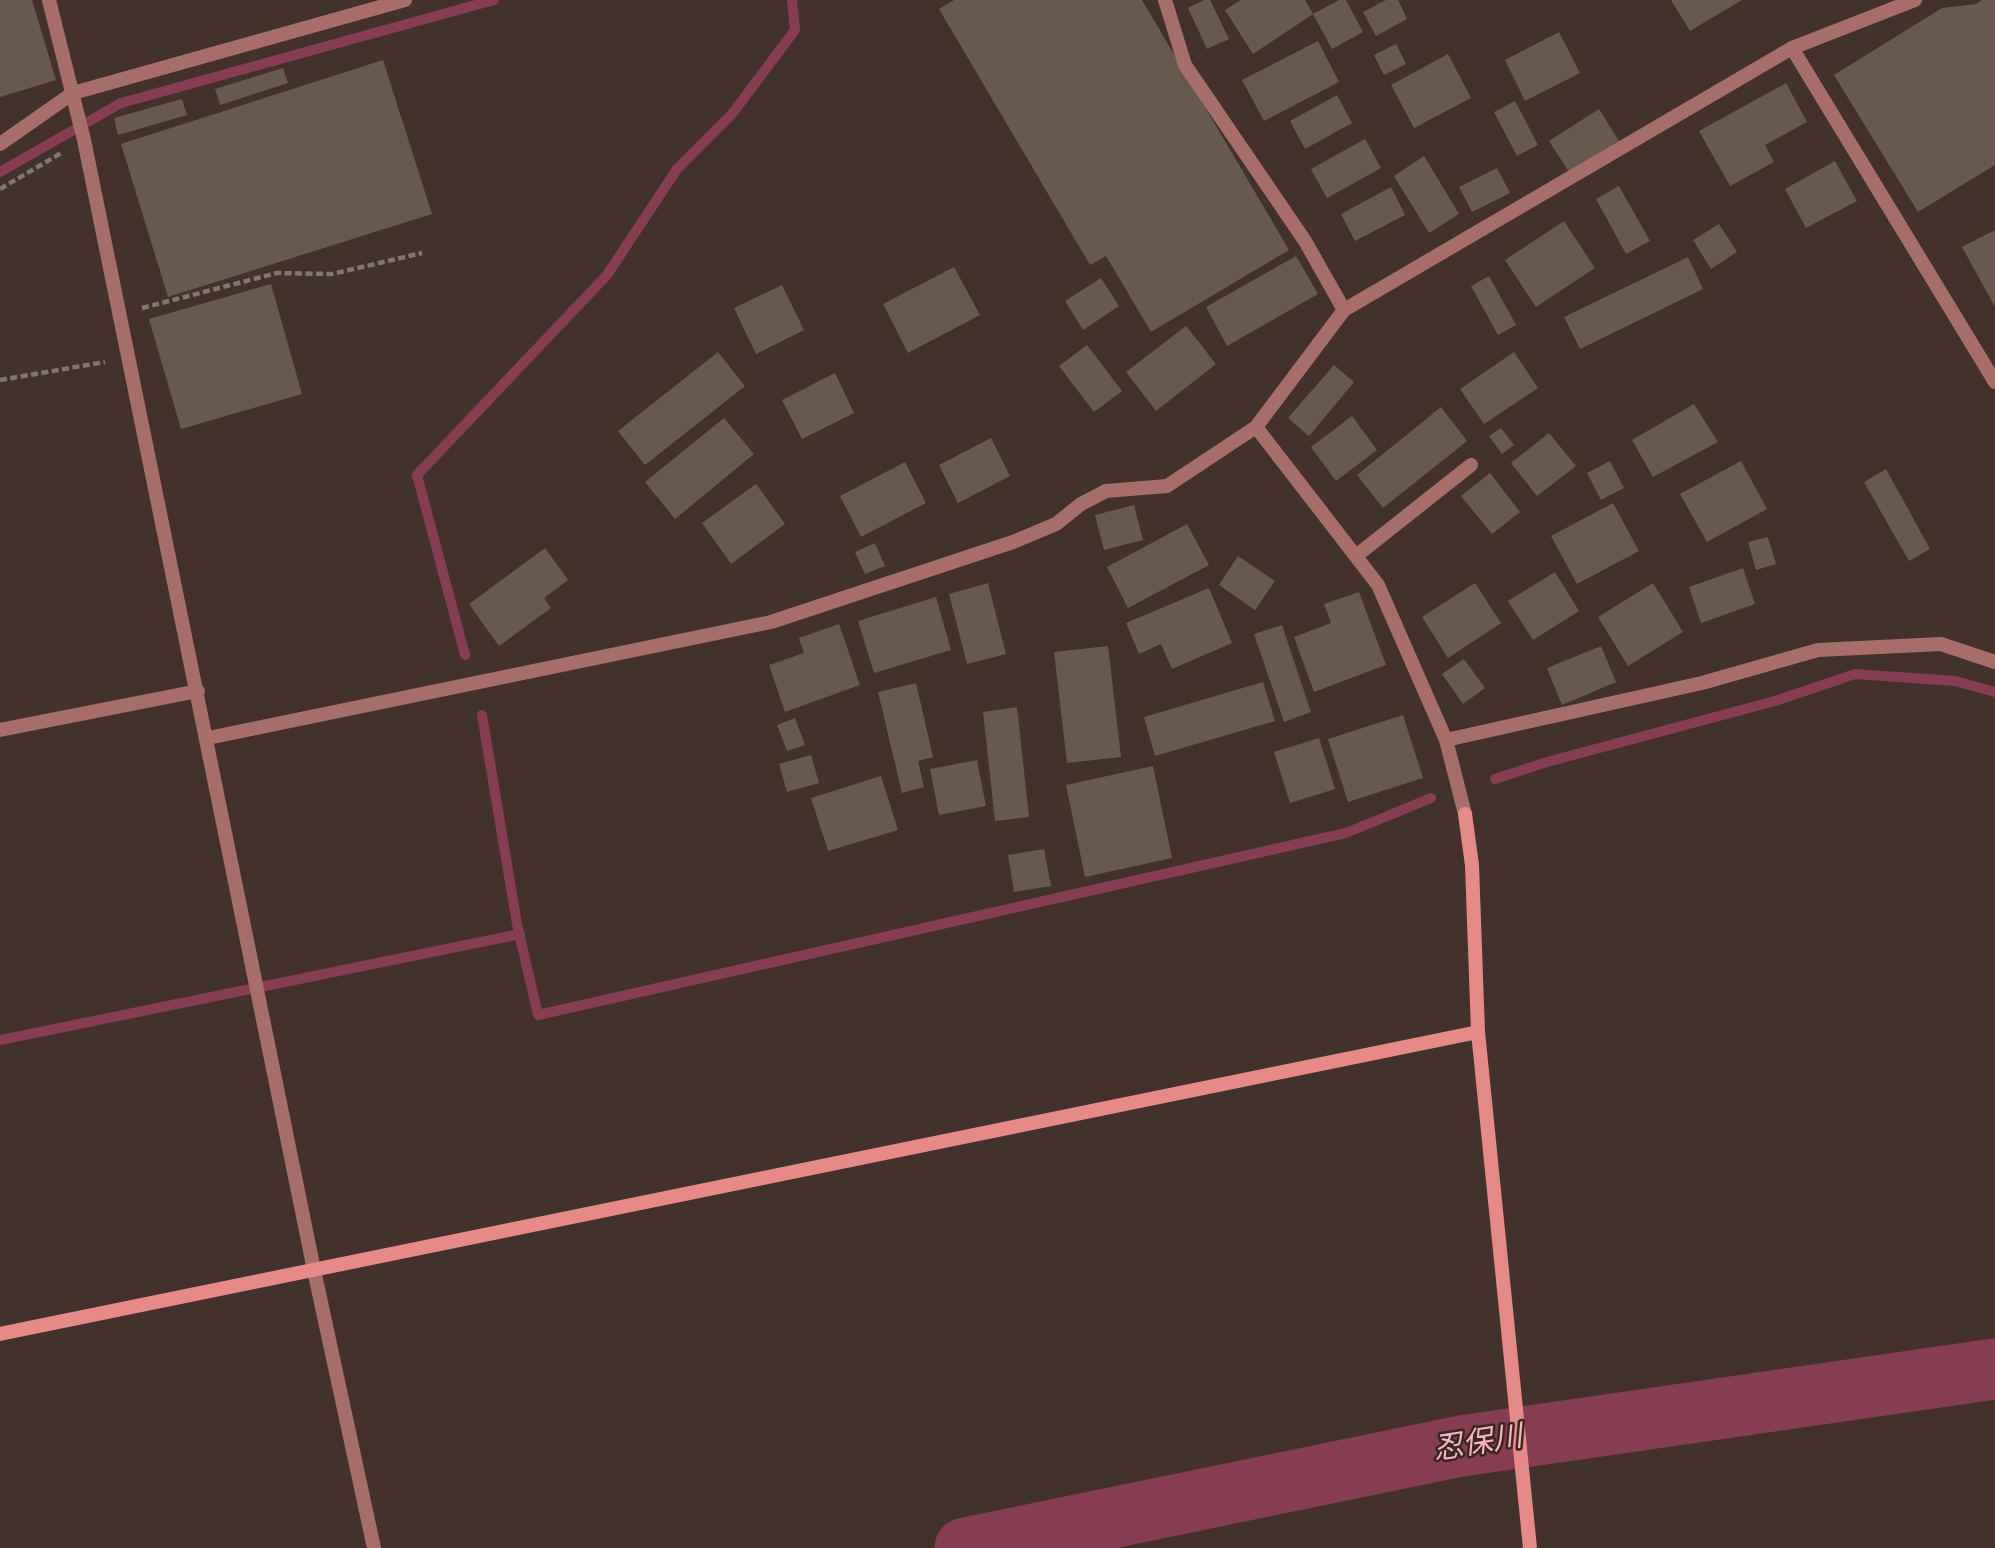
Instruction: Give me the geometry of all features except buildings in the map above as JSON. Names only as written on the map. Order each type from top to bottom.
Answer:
[{"type":"street","points":[[49,0],[74,93],[130,357],[314,1270],[374,1548]]},
{"type":"street","points":[[0,145],[74,93],[405,0]]},
{"type":"street","points":[[1166,0],[1185,65],[1305,241],[1344,310]]},
{"type":"street","points":[[208,738],[771,622],[1013,542],[1056,524],[1081,504],[1106,491],[1167,486],[1256,426],[1344,310],[1792,48],[1915,0]]},
{"type":"street","points":[[1792,48],[1995,382]]},
{"type":"street","points":[[1256,426],[1378,586],[1446,740],[1465,814],[1472,865],[1478,1032],[1531,1548]]},
{"type":"street","points":[[1356,556],[1471,465]]},
{"type":"street","points":[[1446,740],[1702,683],[1818,650],[1941,644],[1995,662]]},
{"type":"street","points":[[0,730],[198,691]]},
{"type":"street","points":[[0,1334],[1478,1032]]},
{"type":"path","points":[[0,189],[84,140]]},
{"type":"path","points":[[120,313],[277,273],[332,274],[422,253]]},
{"type":"path","points":[[0,380],[130,357]]},
{"type":"waterway","points":[[0,172],[121,103],[494,0]]},
{"type":"waterway","points":[[465,655],[417,475],[607,275],[677,169],[732,114],[795,30],[792,0]]},
{"type":"waterway","points":[[1495,779],[1547,762],[1775,701],[1855,674],[1955,681],[1995,692]]},
{"type":"waterway","points":[[482,715],[517,924],[538,1015],[1346,833],[1431,798]]},
{"type":"waterway","points":[[0,1040],[520,934]]},
{"type":"waterway","name":"忍保川","points":[[965,1548],[1461,1446],[1995,1369]]}]
